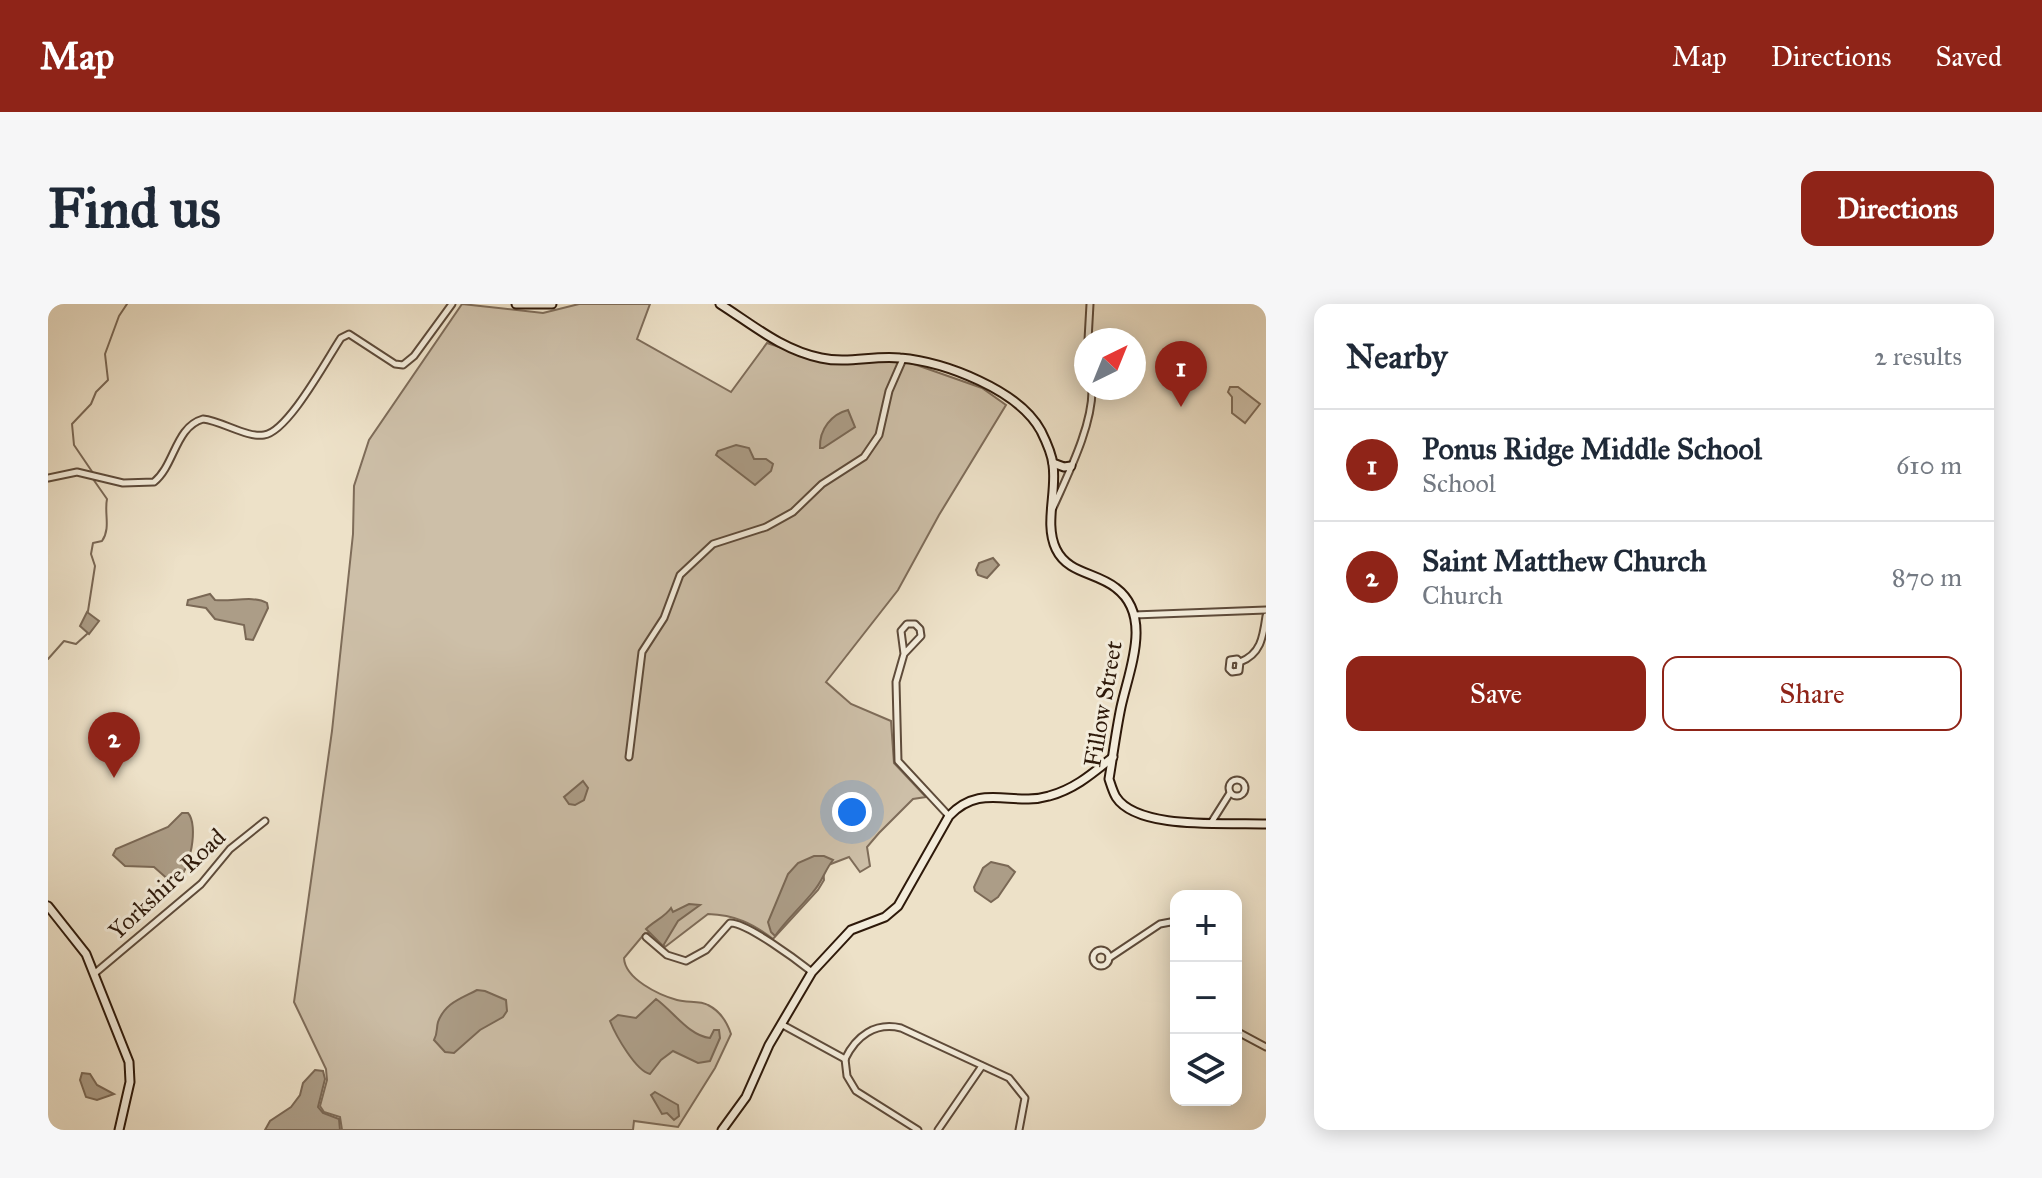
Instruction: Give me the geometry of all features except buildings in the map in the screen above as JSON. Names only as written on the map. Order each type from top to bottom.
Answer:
[{"type":"street","points":[[48,478],[77,472],[123,483],[154,482],[163,473],[185,431],[203,419],[257,435],[267,435],[286,420],[341,338],[349,334],[395,364],[403,365],[414,356],[452,304]]},
{"type":"street","points":[[516,304],[552,304]]},
{"type":"street","name":"Fillow Street","points":[[720,304],[770,338],[820,358],[903,358],[969,377],[1011,397],[1037,423],[1053,463],[1053,541],[1061,558],[1075,569],[1118,589],[1134,615],[1136,641],[1109,779],[1117,798],[1128,808],[1177,823],[1266,824]]},
{"type":"street","points":[[1089,328],[1090,304]]},
{"type":"street","points":[[629,757],[642,652],[664,618],[680,575],[713,544],[766,527],[793,512],[822,484],[864,457],[879,435],[889,391],[903,358]]},
{"type":"street","points":[[1052,510],[1071,466],[1090,400]]},
{"type":"street","points":[[1053,463],[1071,466]]},
{"type":"street","points":[[1134,615],[1266,610]]},
{"type":"street","points":[[1240,662],[1249,659],[1258,650],[1266,616]]},
{"type":"street","points":[[904,654],[921,636],[915,624],[907,624],[901,631],[904,654],[895,689],[898,761],[949,816]]},
{"type":"street","points":[[722,1130],[746,1097],[780,1023],[812,972],[846,934],[856,927],[885,917],[898,906],[949,816],[965,802],[978,797],[1046,797],[1078,785],[1113,757]]},
{"type":"street","points":[[1211,824],[1230,793]]},
{"type":"street","name":"Yorkshire Road","points":[[94,974],[201,884],[230,849],[265,821]]},
{"type":"street","points":[[48,906],[81,946],[131,1071],[119,1130]]},
{"type":"street","points":[[646,937],[667,955],[686,961],[706,950],[730,923],[737,922],[812,972]]},
{"type":"street","points":[[1109,958],[1160,924],[1170,922]]},
{"type":"street","points":[[780,1023],[845,1059]]},
{"type":"street","points":[[918,1130],[856,1091],[847,1076],[845,1059],[850,1048],[863,1036],[886,1025],[901,1028],[1009,1078],[1025,1098],[1019,1130]]},
{"type":"street","points":[[1242,1034],[1266,1047]]},
{"type":"street","points":[[938,1130],[982,1066]]},
{"type":"shaded area","points":[[462,304],[543,313],[579,304],[650,304],[637,339],[731,392],[767,343],[828,363],[908,362],[982,388],[1006,405],[939,515],[898,590],[826,682],[851,704],[891,721],[894,763],[926,797],[913,799],[867,847],[870,866],[860,872],[849,857],[823,867],[824,880],[818,890],[773,939],[743,921],[708,914],[665,947],[652,933],[645,933],[624,958],[630,973],[653,990],[677,1000],[705,1003],[712,1007],[722,1017],[731,1034],[715,1068],[678,1127],[634,1121],[633,1130],[342,1130],[340,1117],[324,1112],[320,1106],[327,1080],[326,1069],[294,1002],[332,731],[353,534],[354,486],[369,440]]},
{"type":"shaded area","points":[[1230,387],[1238,387],[1260,404],[1245,423],[1232,413]]},
{"type":"shaded area","points":[[848,410],[855,427],[820,448],[828,423]]},
{"type":"shaded area","points":[[736,445],[749,448],[754,459],[766,459],[773,464],[771,471],[755,485],[716,455],[718,451]]},
{"type":"shaded area","points":[[993,558],[999,565],[987,578],[978,575],[976,570],[979,563]]},
{"type":"shaded area","points":[[210,594],[215,600],[249,599],[267,603],[268,608],[253,640],[246,639],[244,625],[215,619],[206,608],[187,605],[188,600]]},
{"type":"shaded area","points":[[87,612],[99,621],[89,634],[80,626]]},
{"type":"shaded area","points":[[583,781],[588,788],[584,800],[575,805],[569,804],[564,797]]},
{"type":"shaded area","points":[[182,813],[188,813],[191,819],[193,837],[186,868],[177,881],[171,882],[154,867],[125,866],[113,855],[116,849],[168,827]]},
{"type":"shaded area","points":[[814,856],[833,860],[816,888],[775,936],[768,922],[788,874],[798,863]]},
{"type":"shaded area","points":[[991,862],[1008,866],[1015,872],[991,902],[974,887],[983,868]]},
{"type":"shaded area","points":[[689,904],[700,905],[678,921],[663,946],[646,929],[671,908],[673,912]]},
{"type":"shaded area","points":[[477,990],[506,1000],[507,1011],[454,1053],[445,1052],[434,1040],[441,1016],[454,1002]]},
{"type":"shaded area","points":[[656,999],[695,1033],[710,1038],[714,1030],[719,1030],[720,1038],[710,1061],[698,1063],[673,1051],[650,1074],[639,1067],[610,1021],[618,1015],[636,1018]]},
{"type":"shaded area","points":[[315,1070],[323,1071],[325,1079],[318,1107],[323,1113],[339,1119],[340,1130],[265,1130],[270,1121],[291,1107],[300,1095],[303,1083]]},
{"type":"shaded area","points":[[82,1073],[90,1074],[97,1085],[114,1094],[97,1100],[86,1097],[80,1080]]},
{"type":"shaded area","points":[[655,1092],[678,1105],[679,1116],[674,1120],[667,1113],[662,1114],[651,1095]]},
{"type":"waterway","points":[[93,473],[74,445],[72,424],[108,380],[105,354],[119,316],[127,304]]},
{"type":"waterway","points":[[88,611],[95,566],[91,554],[93,543],[102,541],[107,526],[107,499],[93,479]]},
{"type":"waterway","points":[[48,659],[64,641],[76,644],[87,634]]},
{"type":"place","name":"Ponus Ridge Middle School","points":[[1181,407]]},
{"type":"place","name":"Saint Matthew Church","points":[[114,778]]}]
